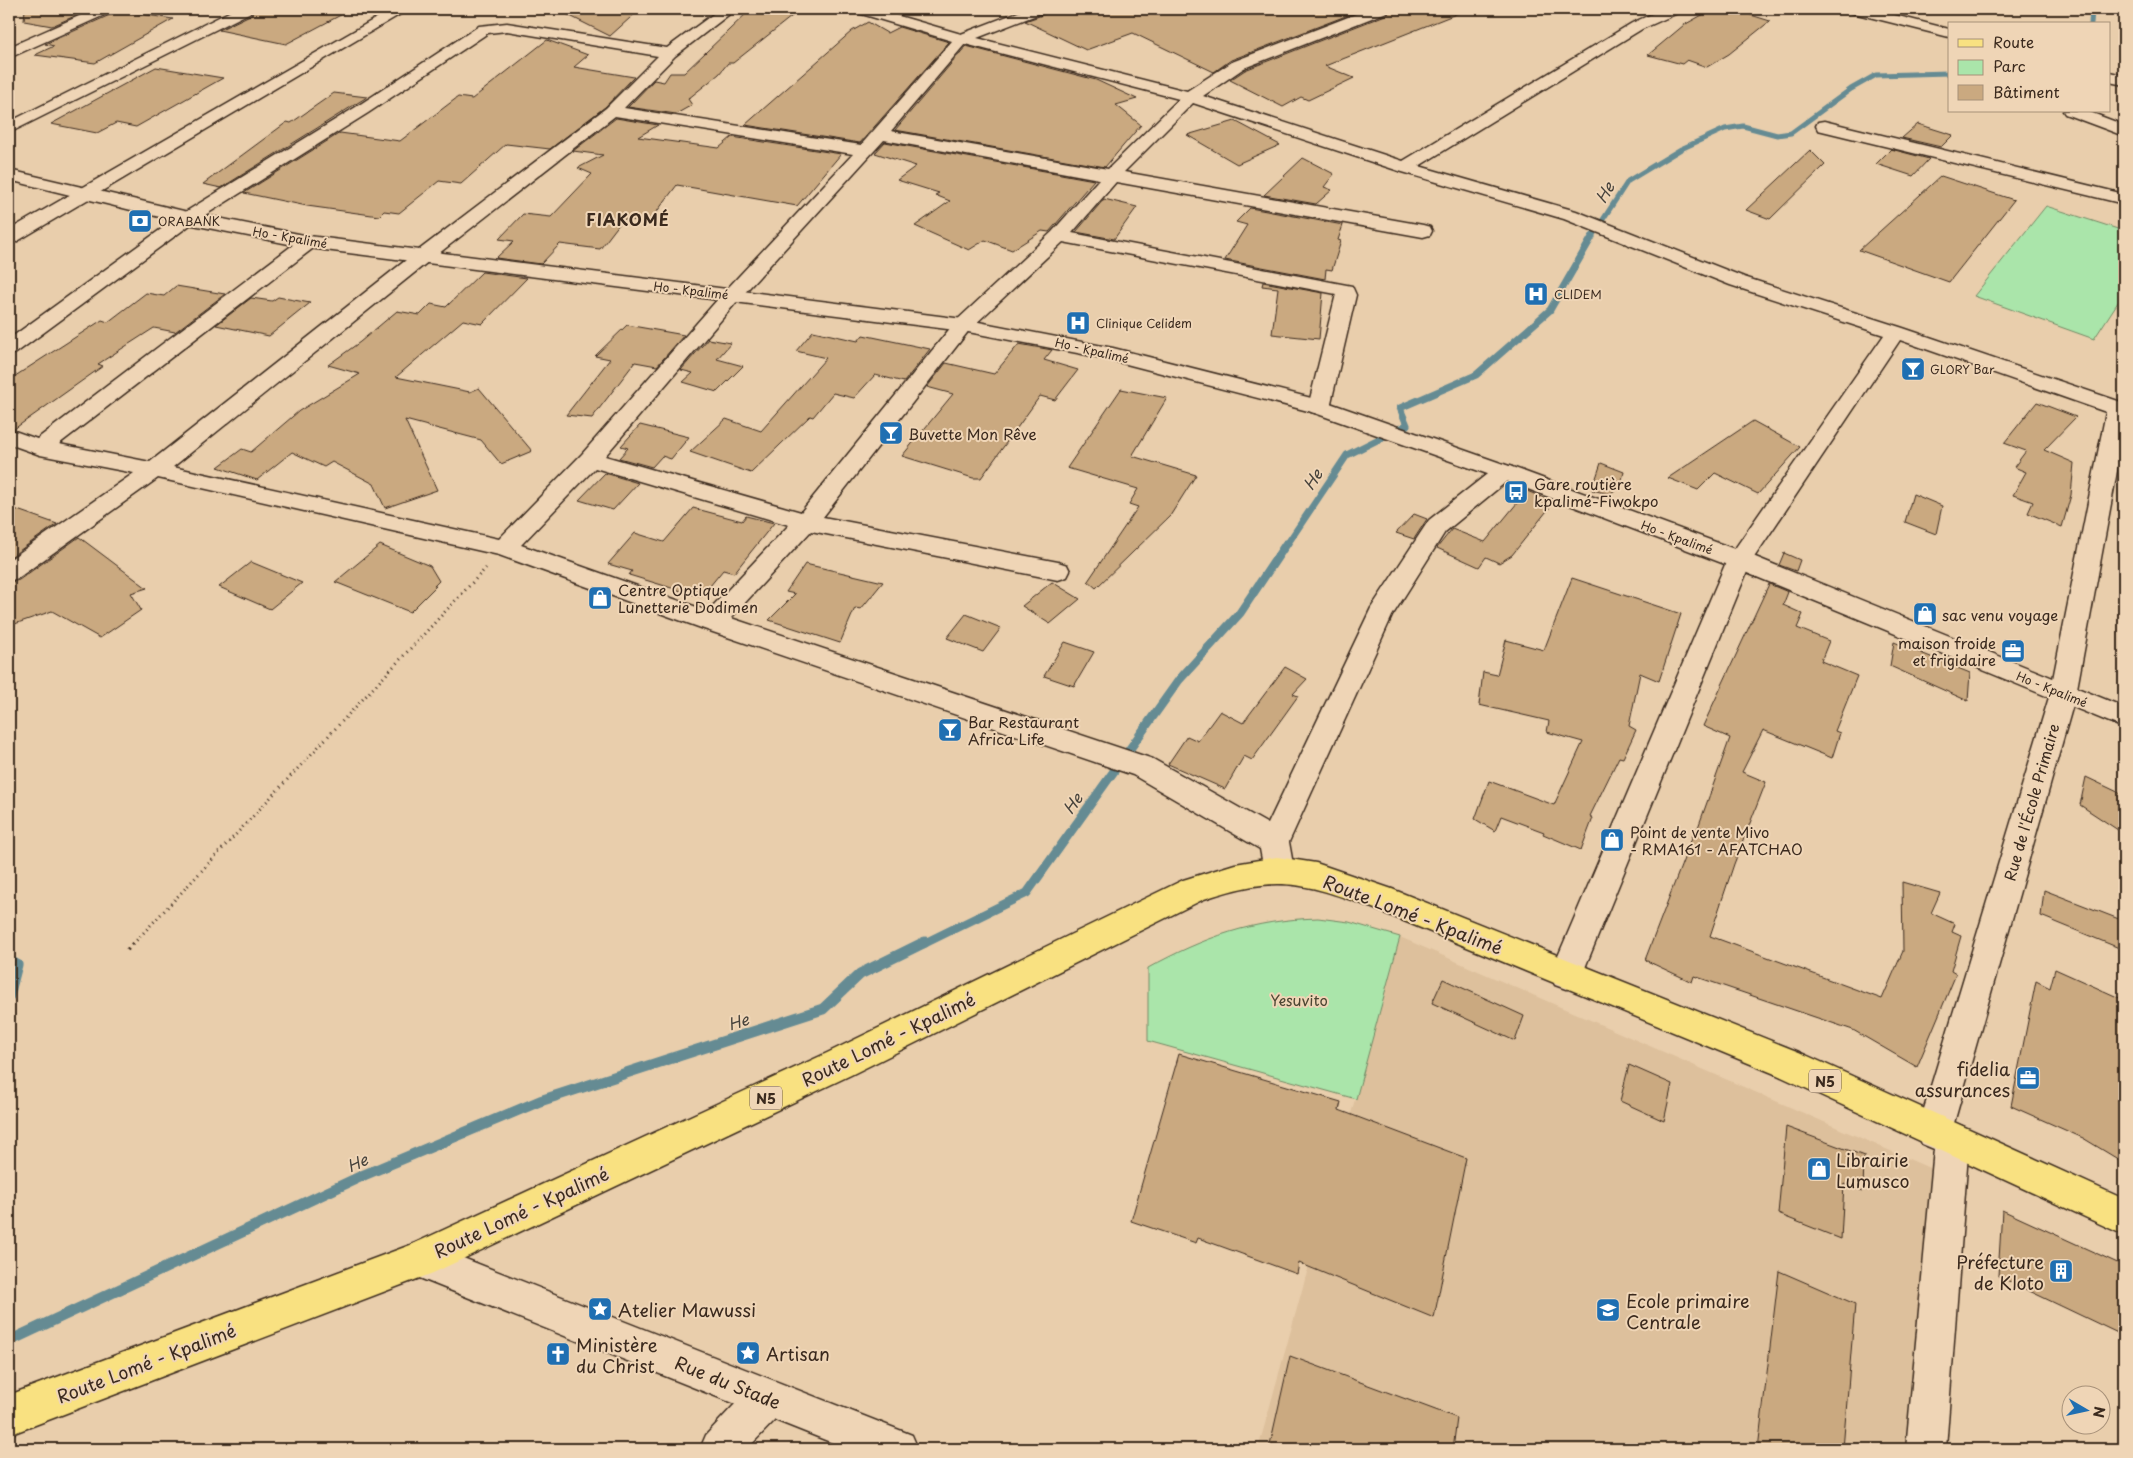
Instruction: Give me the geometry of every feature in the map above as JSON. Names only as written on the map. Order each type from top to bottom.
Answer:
[{"type":"main road","name":"Route Lomé - Kpalimé","points":[[9,1415],[420,1260],[839,1064],[1194,889],[1244,874],[1276,856],[1566,975]]},
{"type":"main road","name":"N5","points":[[1566,975],[1787,1063],[2124,1217]]},
{"type":"street","points":[[9,53],[106,9]]},
{"type":"street","points":[[9,128],[246,9]]},
{"type":"street","points":[[9,238],[402,9]]},
{"type":"street","points":[[9,572],[154,470],[422,257],[612,111],[670,53],[729,9]]},
{"type":"street","points":[[860,9],[962,39],[1190,97],[1405,167],[1570,214],[1737,281],[1896,332],[2121,409]]},
{"type":"street","points":[[504,548],[590,459],[732,295],[865,150],[962,39],[1040,9]]},
{"type":"street","points":[[713,622],[806,522],[963,325],[1059,236],[1112,175],[1190,97],[1238,65],[1382,9]]},
{"type":"street","points":[[1405,167],[1637,26],[1675,9]]},
{"type":"street","points":[[1854,9],[1892,12],[1948,33]]},
{"type":"street","points":[[9,349],[188,218],[362,110],[484,29],[507,27],[670,53]]},
{"type":"street","points":[[2110,77],[2124,80]]},
{"type":"street","points":[[612,111],[865,150]]},
{"type":"street","points":[[2074,112],[2124,131]]},
{"type":"street","points":[[1824,126],[2124,199]]},
{"type":"street","points":[[879,134],[1423,231]]},
{"type":"street","name":"Ho - Kpalimé","points":[[9,175],[188,218],[309,242],[963,325],[1106,352],[1319,407],[1504,472],[1739,560],[2124,718]]},
{"type":"street","points":[[1059,236],[1345,290],[1346,295],[1319,407]]},
{"type":"street","points":[[40,448],[309,242]]},
{"type":"street","points":[[1566,975],[1739,560],[1896,332]]},
{"type":"street","name":"Rue de l'École Primaire","points":[[1926,1449],[1943,1135],[2063,694],[2121,409]]},
{"type":"street","points":[[9,436],[40,448],[154,470],[504,548],[713,622],[1095,749],[1143,767],[1276,856],[1380,614],[1438,526],[1504,472]]},
{"type":"street","points":[[590,459],[806,522],[1058,571]]},
{"type":"street","name":"Rue du Stade","points":[[420,1260],[898,1449]]},
{"type":"street","points":[[720,1449],[768,1398]]},
{"type":"path","points":[[128,950],[504,548]]},
{"type":"shaded area","name":"Ecole primaire Centrale","points":[[1400,937],[1934,1170],[1904,1449],[1258,1449]]},
{"type":"green space","points":[[2046,206],[2124,231],[2124,293],[2094,339],[1974,296]]},
{"type":"green space","name":"Yesuvito","points":[[1318,918],[1349,922],[1400,937],[1356,1099],[1148,1041],[1148,968],[1189,947],[1230,932],[1272,922]]},
{"type":"building","points":[[25,9],[91,9],[52,26],[24,21]]},
{"type":"building","points":[[255,9],[352,9],[286,44],[219,30],[252,14]]},
{"type":"building","points":[[556,9],[640,9],[610,36]]},
{"type":"building","points":[[751,9],[801,9],[733,63],[728,63],[719,74],[688,99],[692,105],[676,114],[628,107],[654,80],[664,82],[670,73],[684,73]]},
{"type":"building","points":[[1048,9],[1364,9],[1231,60],[1214,72],[1133,33],[1086,50],[1025,21],[1045,14]]},
{"type":"building","points":[[1391,9],[1466,10],[1325,66],[1354,78],[1308,100],[1301,97],[1283,107],[1230,80],[1245,70],[1388,14]]},
{"type":"building","points":[[1713,9],[1732,9],[1770,21],[1729,54],[1707,67],[1687,60],[1682,64],[1648,55],[1684,25]]},
{"type":"building","points":[[114,10],[173,19],[95,63],[35,55],[54,46],[45,44],[112,14]]},
{"type":"building","points":[[868,22],[887,33],[899,27],[949,42],[860,143],[745,125],[852,31]]},
{"type":"building","points":[[547,40],[588,55],[574,67],[634,77],[605,107],[550,149],[506,144],[461,184],[439,181],[399,213],[384,211],[379,216],[307,206],[244,193],[340,133],[400,141],[458,97],[472,99]]},
{"type":"building","points":[[966,46],[1096,80],[1137,99],[1116,105],[1141,125],[1105,167],[895,130]]},
{"type":"building","points":[[156,67],[223,78],[136,127],[116,123],[97,133],[51,124]]},
{"type":"building","points":[[334,93],[367,97],[221,188],[203,184],[287,122],[291,123]]},
{"type":"building","points":[[616,118],[658,125],[638,137],[719,148],[732,137],[841,154],[797,206],[677,185],[649,222],[623,219],[600,249],[560,244],[541,264],[496,258],[514,241],[499,239],[523,214],[551,217],[592,174],[578,168],[603,155],[573,151]]},
{"type":"building","points":[[1235,121],[1280,145],[1237,164],[1187,135]]},
{"type":"building","points":[[1918,124],[1953,135],[1941,147],[1902,138]]},
{"type":"building","points":[[885,142],[1094,180],[1049,232],[1042,231],[1012,250],[985,240],[969,250],[915,226],[950,201],[935,195],[939,193],[897,180],[916,166],[875,153]]},
{"type":"building","points":[[1891,149],[1929,159],[1913,176],[1876,164]]},
{"type":"building","points":[[1810,150],[1825,165],[1770,219],[1746,210]]},
{"type":"building","points":[[1303,158],[1334,174],[1324,187],[1332,190],[1316,204],[1264,195]]},
{"type":"building","points":[[1941,176],[2014,200],[1949,282],[1859,250]]},
{"type":"building","points":[[1104,199],[1137,207],[1114,239],[1076,232]]},
{"type":"building","points":[[1250,208],[1343,225],[1338,240],[1341,241],[1332,270],[1326,269],[1325,279],[1225,260],[1247,225],[1236,222]]},
{"type":"building","points":[[482,272],[527,278],[482,324],[463,320],[396,377],[470,392],[479,388],[532,451],[501,464],[481,440],[405,420],[437,490],[385,508],[374,484],[332,462],[324,467],[292,452],[257,480],[218,467],[242,449],[251,452],[299,411],[360,374],[328,365],[360,342],[397,311],[420,315],[431,304],[446,307]]},
{"type":"building","points":[[1263,282],[1323,293],[1319,339],[1272,334],[1278,288],[1262,286]]},
{"type":"building","points":[[176,286],[225,294],[175,332],[154,328],[98,364],[103,366],[14,429],[9,427],[9,380],[102,320],[108,322],[146,293],[164,296]]},
{"type":"building","points":[[278,297],[310,303],[269,336],[216,325],[251,298],[272,301]]},
{"type":"building","points":[[627,325],[684,335],[657,366],[635,362],[592,418],[566,415],[610,359],[595,356]]},
{"type":"building","points":[[813,331],[858,341],[863,335],[930,349],[904,382],[875,375],[854,398],[833,393],[813,417],[810,416],[751,473],[690,452],[726,419],[761,431],[826,358],[796,351]]},
{"type":"building","points":[[708,339],[731,343],[717,359],[743,366],[717,392],[683,382],[693,373],[681,370]]},
{"type":"building","points":[[1019,344],[1052,350],[1044,360],[1078,370],[1055,400],[1040,396],[981,478],[973,478],[902,456],[953,394],[927,387],[946,363],[994,374]]},
{"type":"building","points":[[1121,389],[1167,398],[1132,456],[1196,475],[1170,516],[1096,588],[1088,581],[1138,507],[1129,504],[1138,489],[1067,468]]},
{"type":"building","points":[[2037,402],[2076,417],[2044,450],[2074,463],[2071,495],[2062,527],[2028,513],[2033,502],[2013,495],[2026,472],[2014,467],[2026,451],[2004,443]]},
{"type":"building","points":[[1753,421],[1800,447],[1758,494],[1715,473],[1698,490],[1668,478]]},
{"type":"building","points":[[640,425],[689,437],[671,459],[662,456],[652,467],[619,458],[628,448],[621,446]]},
{"type":"building","points":[[1601,463],[1624,472],[1620,487],[1609,494],[1592,490]]},
{"type":"building","points":[[605,473],[638,483],[613,510],[579,500]]},
{"type":"building","points":[[1527,491],[1554,502],[1512,555],[1499,563],[1486,557],[1479,567],[1437,548],[1452,529],[1485,542]]},
{"type":"building","points":[[1913,494],[1942,506],[1936,534],[1905,522]]},
{"type":"building","points":[[9,507],[57,524],[9,558]]},
{"type":"building","points":[[693,508],[742,521],[746,516],[774,523],[734,573],[723,570],[701,597],[629,575],[632,571],[608,564],[635,533],[664,542]]},
{"type":"building","points":[[1414,514],[1427,519],[1414,539],[1396,533]]},
{"type":"building","points":[[79,537],[147,588],[131,593],[141,610],[100,638],[52,611],[9,626],[9,583],[19,580]]},
{"type":"building","points":[[380,545],[430,566],[439,581],[410,612],[335,582]]},
{"type":"building","points":[[1784,553],[1800,560],[1796,571],[1779,565]]},
{"type":"building","points":[[251,562],[302,583],[270,609],[219,587]]},
{"type":"building","points":[[805,564],[883,582],[861,609],[855,608],[840,643],[769,620],[795,594],[786,592]]},
{"type":"building","points":[[1572,578],[1681,614],[1659,681],[1640,673],[1629,726],[1636,730],[1623,758],[1619,757],[1590,816],[1593,818],[1581,850],[1543,834],[1544,832],[1501,816],[1495,831],[1475,819],[1489,781],[1554,805],[1583,742],[1547,732],[1549,721],[1479,705],[1483,672],[1497,675],[1506,640],[1544,650]]},
{"type":"building","points":[[1052,582],[1080,599],[1050,624],[1022,606]]},
{"type":"building","points":[[1769,584],[1788,592],[1783,605],[1803,614],[1797,628],[1829,641],[1821,661],[1857,676],[1835,731],[1840,733],[1832,758],[1763,730],[1742,772],[1766,782],[1734,864],[1710,936],[1882,999],[1903,951],[1902,882],[1940,893],[1931,913],[1955,924],[1952,932],[1961,936],[1951,971],[1956,974],[1917,1067],[1853,1030],[1694,976],[1692,982],[1645,960],[1693,835],[1695,836],[1730,738],[1703,726]]},
{"type":"building","points":[[966,614],[1001,628],[983,652],[947,638]]},
{"type":"building","points":[[1065,642],[1094,652],[1074,686],[1044,676]]},
{"type":"building","points":[[1894,642],[1970,673],[1968,701],[1890,666]]},
{"type":"building","points":[[1285,667],[1307,679],[1293,694],[1298,696],[1252,760],[1244,756],[1225,789],[1168,764],[1187,736],[1198,741],[1220,711],[1243,723]]},
{"type":"building","points":[[2086,777],[2124,795],[2124,834],[2080,805]]},
{"type":"building","points":[[2044,890],[2124,921],[2124,950],[2041,916]]},
{"type":"building","points":[[2055,969],[2124,1000],[2124,1138],[2121,1161],[2083,1138],[2011,1106],[2036,981],[2050,988]]},
{"type":"building","points":[[1443,979],[1524,1016],[1515,1041],[1432,1003]]},
{"type":"building","points":[[1179,1054],[1341,1102],[1339,1110],[1466,1158],[1434,1318],[1299,1263],[1297,1274],[1198,1238],[1196,1243],[1131,1221]]},
{"type":"building","points":[[1629,1065],[1672,1084],[1664,1121],[1620,1101]]},
{"type":"building","points":[[1786,1127],[1864,1156],[1863,1191],[1844,1184],[1841,1239],[1778,1214]]},
{"type":"building","name":"Préfecture de Kloto","points":[[2002,1210],[2124,1266],[2124,1336],[1998,1276]]},
{"type":"building","points":[[1779,1271],[1855,1304],[1843,1449],[1758,1449]]},
{"type":"building","points":[[1290,1356],[1457,1418],[1453,1449],[1269,1449]]},
{"type":"waterway","name":"He","points":[[2091,22],[2092,9]]},
{"type":"waterway","name":"He","points":[[1591,238],[1628,181],[1681,149],[1725,129],[1743,126],[1777,135],[1791,133],[1851,89],[1876,75],[1948,73]]},
{"type":"waterway","name":"He","points":[[1286,546],[1347,455],[1407,425],[1400,408],[1476,375],[1550,310],[1592,237]]},
{"type":"waterway","name":"He","points":[[923,944],[1027,893],[1179,680],[1240,613],[1286,544]]},
{"type":"waterway","name":"He","points":[[9,1341],[364,1175],[540,1101],[823,1009],[860,974],[925,942]]},
{"type":"waterway","points":[[9,961],[17,965],[9,996]]},
{"type":"place","name":"ORABANK","points":[[140,221]]},
{"type":"place","name":"CLIDEM","points":[[1536,294]]},
{"type":"place","name":"Clinique Celidem","points":[[1078,323]]},
{"type":"place","name":"GLORY Bar","points":[[1913,369]]},
{"type":"place","name":"Buvette Mon Rêve","points":[[891,433]]},
{"type":"place","name":"Gare routière kpalimé-Fiwokpo","points":[[1516,492]]},
{"type":"place","name":"Centre Optique Lunetterie Dodimen","points":[[600,598]]},
{"type":"place","name":"sac venu voyage","points":[[1925,614]]},
{"type":"place","name":"maison froide et frigidaire","points":[[2013,651]]},
{"type":"place","name":"Bar Restaurant Africa Life","points":[[950,730]]},
{"type":"place","name":"Point de vente Mivo - RMA161 - AFATCHAO","points":[[1612,840]]},
{"type":"place","name":"fidelia assurances","points":[[2028,1078]]},
{"type":"place","name":"Librairie Lumusco","points":[[1819,1169]]},
{"type":"place","name":"Préfecture de Kloto","points":[[2061,1271]]},
{"type":"place","name":"Atelier Mawussi","points":[[600,1309]]},
{"type":"place","name":"Ecole primaire Centrale","points":[[1608,1310]]},
{"type":"place","name":"Artisan","points":[[748,1353]]},
{"type":"place","name":"Ministère du Christ","points":[[558,1354]]},
{"type":"district","name":"FIAKOMÉ","points":[[628,219]]}]
